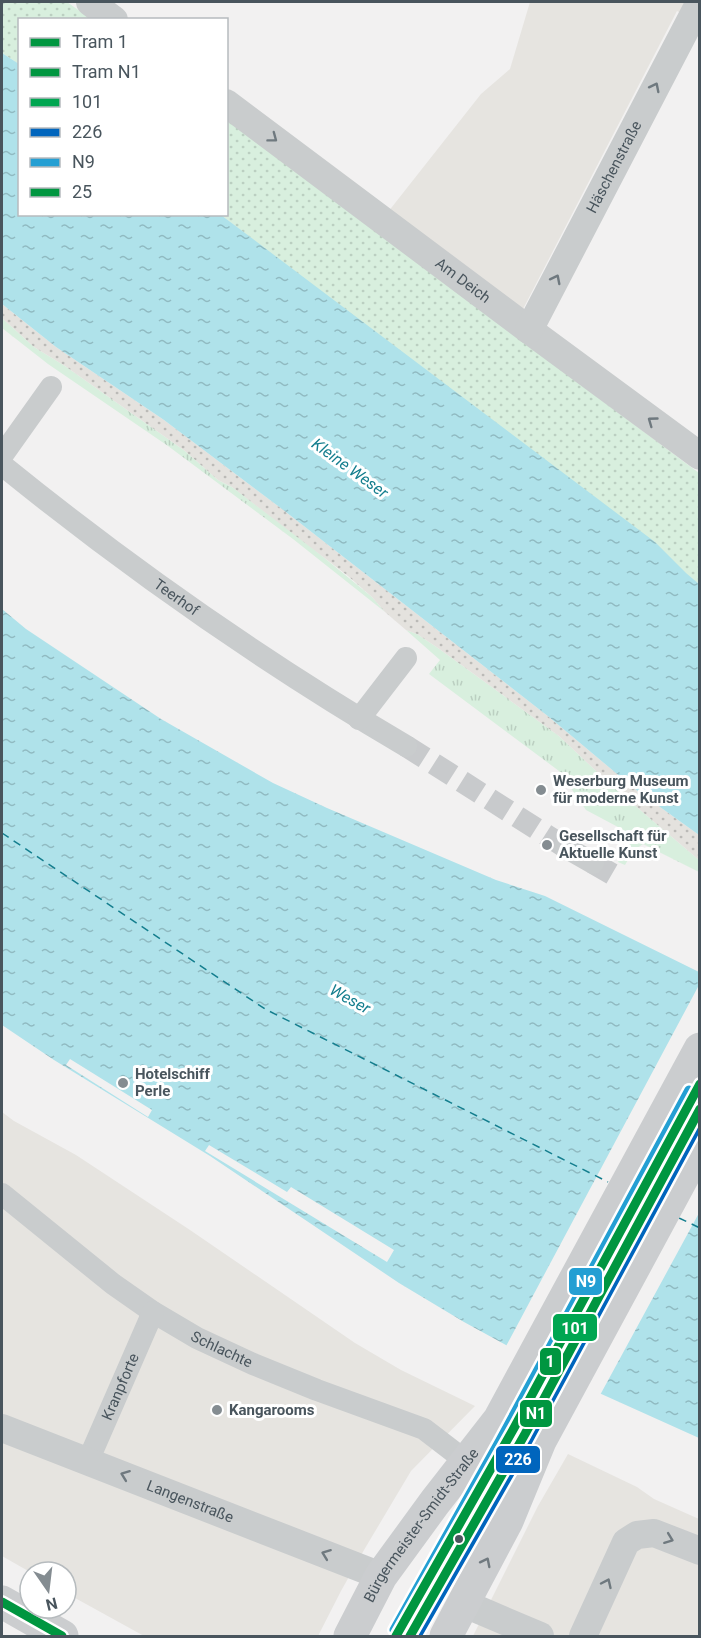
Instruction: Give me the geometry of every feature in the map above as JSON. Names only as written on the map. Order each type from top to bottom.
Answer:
[{"type":"main road","name":"Bürgermeister-Smidt-Straße","points":[[350,1636],[381,1576],[499,1419],[699,1050]]},
{"type":"main road","points":[[446,1636],[507,1521],[540,1441],[699,1145]]},
{"type":"main road","points":[[2,1602],[62,1636]]},
{"type":"street","points":[[90,2],[111,18]]},
{"type":"street","name":"Häschenstraße","points":[[529,330],[699,3]]},
{"type":"street","name":"Am Deich","points":[[228,104],[699,456]]},
{"type":"street","points":[[2,456],[51,387]]},
{"type":"street","name":"Teerhof","points":[[2,465],[58,511],[212,623],[359,719],[406,746]]},
{"type":"street","points":[[359,719],[406,658]]},
{"type":"street","points":[[565,847],[593,863]]},
{"type":"street","name":"Schlachte","points":[[2,1194],[113,1284],[153,1312],[197,1338],[317,1390],[424,1429],[467,1462]]},
{"type":"street","name":"Kranpforte","points":[[88,1461],[153,1312]]},
{"type":"street","name":"Langenstraße","points":[[2,1428],[381,1576]]},
{"type":"street","points":[[583,1636],[626,1542],[637,1534],[654,1533],[699,1551]]},
{"type":"street","points":[[465,1604],[540,1636]]},
{"type":"shaded area","points":[[530,2],[699,2],[699,22],[677,11],[523,309],[388,212],[481,94],[510,69]]},
{"type":"shaded area","points":[[2,1112],[76,1155],[355,1343],[401,1370],[475,1406],[411,1471],[364,1550],[318,1636],[144,1636],[78,1600],[78,1560],[18,1560],[18,1565],[2,1556]]},
{"type":"shaded area","points":[[568,1454],[637,1487],[654,1499],[699,1519],[699,1636],[473,1636],[538,1506]]},
{"type":"green space","points":[[2,2],[67,2],[90,18],[18,18],[18,63],[2,53]]},
{"type":"green space","points":[[228,121],[699,473],[699,584],[222,216],[228,216]]},
{"type":"green space","points":[[2,318],[34,347],[65,366],[185,451],[218,480],[232,487],[305,542],[372,597],[385,612],[293,539],[168,446],[48,364],[2,328]]},
{"type":"green space","points":[[406,630],[417,634],[438,648],[559,736],[612,786],[699,860],[699,872],[643,844],[633,851],[625,865],[618,862],[633,835],[586,810],[559,771],[429,674],[440,660]]},
{"type":"sand","points":[[2,304],[56,347],[164,420],[282,509],[549,717],[635,789],[699,835],[699,860],[612,786],[559,736],[438,648],[417,634],[406,630],[348,576],[232,487],[218,480],[185,451],[65,366],[34,347],[2,318]]},
{"type":"water","name":"Kleine Weser","points":[[2,53],[18,63],[18,216],[222,216],[655,542],[699,584],[699,835],[635,789],[549,717],[282,509],[164,420],[56,347],[2,304]]},
{"type":"water","name":"Weser","points":[[2,609],[26,629],[161,719],[273,783],[496,880],[545,896],[699,972],[699,1438],[568,1379],[464,1322],[399,1283],[210,1156],[54,1060],[2,1025]]},
{"type":"pier","points":[[699,985],[699,1213],[599,1397],[505,1348]]},
{"type":"pier","points":[[70,1059],[152,1110],[148,1117],[66,1065]]},
{"type":"pier","points":[[209,1145],[287,1192],[291,1187],[394,1250],[387,1262],[205,1151]]},
{"type":"ferry route","points":[[2,833],[265,1009],[608,1182]]},
{"type":"ferry route","points":[[637,1196],[651,1204]]},
{"type":"ferry route","points":[[679,1218],[700,1228]]},
{"type":"tunnel","points":[[406,746],[565,847]]},
{"type":"tunnel","points":[[593,863],[612,874]]},
{"type":"tram line","name":"1","points":[[396,1636],[514,1428],[700,1084]]},
{"type":"tram line","name":"N1","points":[[410,1636],[525,1434],[700,1109]]},
{"type":"transit line","name":"N9","points":[[394,1630],[499,1442],[689,1090]]},
{"type":"transit line","name":"101","points":[[404,1636],[510,1448],[700,1097]]},
{"type":"transit line","name":"226","points":[[417,1636],[521,1454],[700,1122]]},
{"type":"transit line","name":"25","points":[[2,1602],[62,1636]]},
{"type":"place","name":"Weserburg Museum für moderne Kunst","points":[[541,790]]},
{"type":"place","name":"Gesellschaft für Aktuelle Kunst","points":[[547,845]]},
{"type":"place","name":"Hotelschiff Perle","points":[[123,1083]]},
{"type":"place","name":"Kangarooms","points":[[217,1410]]}]
